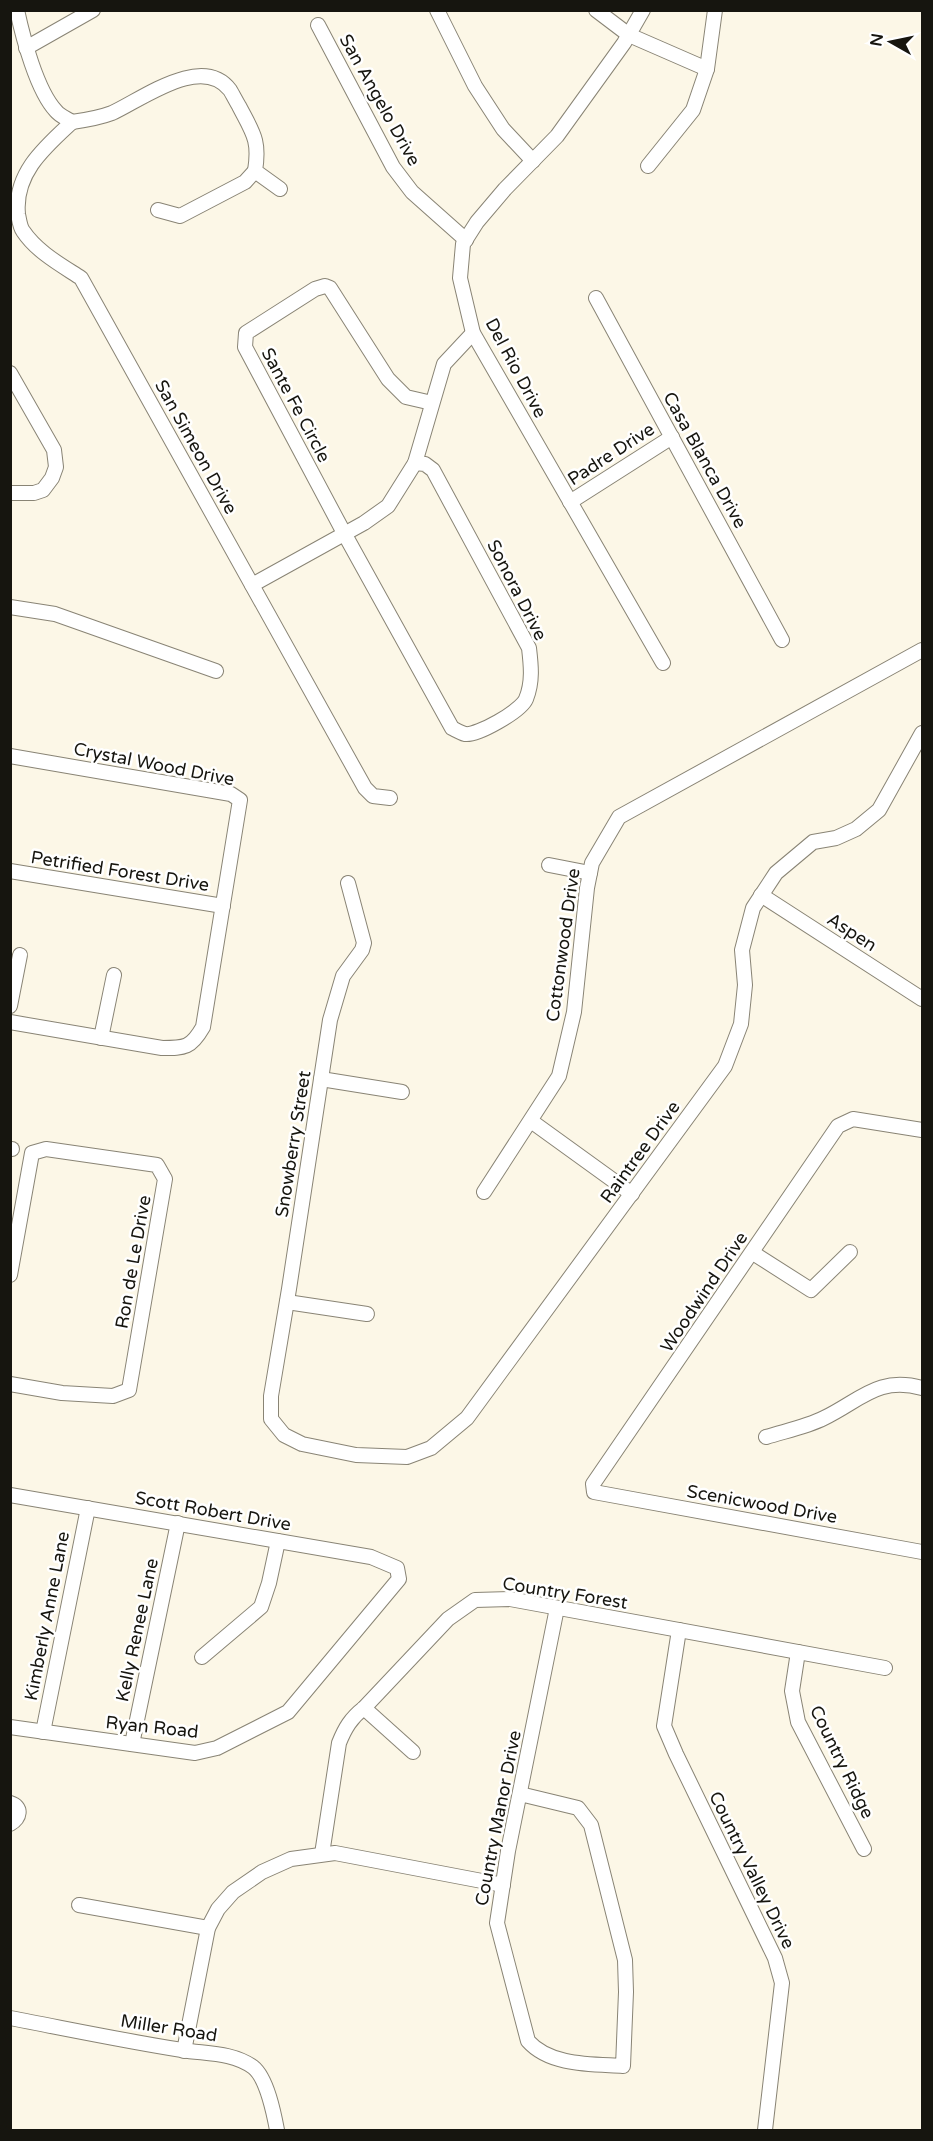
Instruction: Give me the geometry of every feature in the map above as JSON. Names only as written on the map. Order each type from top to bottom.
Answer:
[{"type":"street","points":[[26,48],[93,10]]},
{"type":"street","points":[[437,10],[475,86],[503,129],[533,160]]},
{"type":"street","points":[[596,10],[629,35],[706,69]]},
{"type":"street","name":"Del Rio Drive","points":[[644,10],[629,35],[557,136],[477,222],[463,244],[460,278],[473,333],[663,663]]},
{"type":"street","points":[[648,166],[693,110],[706,69],[715,10]]},
{"type":"street","points":[[14,11],[26,48],[49,102],[57,113],[72,122],[93,120],[112,113],[177,80],[191,76],[218,80],[229,88],[256,137],[258,153],[255,171],[245,182],[180,216],[158,210]]},
{"type":"street","name":"San Angelo Drive","points":[[318,25],[393,167],[412,192],[466,240]]},
{"type":"street","name":"San Simeon Drive","points":[[72,122],[41,151],[24,174],[17,202],[23,231],[47,256],[81,278],[365,788],[373,796],[390,798]]},
{"type":"street","points":[[255,171],[280,189]]},
{"type":"street","name":"Sante Fe Circle","points":[[344,533],[245,347],[246,333],[315,289],[325,286],[330,288],[388,379],[406,397],[432,403]]},
{"type":"street","name":"Casa Blanca Drive","points":[[596,298],[782,640]]},
{"type":"street","points":[[252,585],[364,523],[388,506],[415,463],[444,364],[473,333]]},
{"type":"street","points":[[10,373],[54,450],[56,467],[52,478],[43,490],[34,493],[11,493]]},
{"type":"street","name":"Padre Drive","points":[[570,502],[672,437]]},
{"type":"street","name":"Sonora Drive","points":[[344,533],[452,728],[466,734],[475,732],[494,724],[525,702],[532,678],[529,648],[433,470],[425,464],[415,463]]},
{"type":"street","points":[[10,607],[55,614],[216,671]]},
{"type":"street","name":"Cottonwood Drive","points":[[484,1192],[559,1076],[574,1012],[592,863],[619,817],[922,650]]},
{"type":"street","name":"Raintree Drive","points":[[271,1419],[284,1435],[302,1444],[345,1453],[407,1457],[431,1448],[467,1418],[725,1066],[741,1024],[745,985],[742,950],[753,908],[761,895],[776,873],[813,842],[836,838],[856,829],[879,810],[922,733]]},
{"type":"street","name":"Crystal Wood Drive","points":[[10,756],[231,794],[240,800],[203,1027],[191,1044],[180,1048],[162,1048],[100,1038]]},
{"type":"street","points":[[549,865],[590,873]]},
{"type":"street","name":"Petrified Forest Drive","points":[[10,871],[223,906]]},
{"type":"street","name":"Snowberry Street","points":[[271,1419],[271,1396],[330,1020],[343,976],[362,950],[364,943],[348,883]]},
{"type":"street","name":"Aspen","points":[[761,895],[922,999]]},
{"type":"street","points":[[10,1006],[20,955]]},
{"type":"street","points":[[10,1022],[100,1038],[114,975]]},
{"type":"street","points":[[321,1079],[402,1092]]},
{"type":"street","name":"Woodwind Drive","points":[[594,1492],[593,1484],[838,1126],[853,1119],[922,1130]]},
{"type":"street","points":[[531,1121],[632,1194]]},
{"type":"street","name":"Ron de Le Drive","points":[[10,1275],[32,1153],[46,1149],[157,1165],[165,1179],[129,1390],[113,1396],[62,1393],[10,1384]]},
{"type":"street","points":[[753,1253],[811,1290],[850,1252]]},
{"type":"street","points":[[287,1302],[367,1314]]},
{"type":"street","points":[[766,1437],[822,1419],[878,1387],[908,1385],[922,1388]]},
{"type":"street","name":"Scenicwood Drive","points":[[594,1492],[922,1552]]},
{"type":"street","name":"Scott Robert Drive","points":[[10,1495],[371,1557],[397,1568],[399,1579]]},
{"type":"street","name":"Kimberly Anne Lane","points":[[43,1732],[87,1508]]},
{"type":"street","name":"Kelly Renee Lane","points":[[132,1744],[178,1523]]},
{"type":"street","points":[[202,1657],[261,1607],[278,1541]]},
{"type":"street","name":"Ryan Road","points":[[10,1727],[195,1753],[217,1748],[288,1712],[399,1579]]},
{"type":"street","name":"Country Forest","points":[[322,1854],[339,1743],[346,1726],[448,1619],[475,1600],[510,1599],[885,1668]]},
{"type":"street","name":"Country Manor Drive","points":[[520,1794],[578,1808],[591,1826],[625,1960],[623,2066],[591,2064],[552,2057],[535,2048],[528,2041],[497,1923],[520,1794],[557,1608]]},
{"type":"street","name":"Country Valley Drive","points":[[679,1630],[664,1726],[775,1958],[782,1983],[765,2130]]},
{"type":"street","name":"Country Ridge","points":[[798,1652],[792,1691],[798,1722],[864,1849]]},
{"type":"street","points":[[364,1708],[413,1752]]},
{"type":"street","points":[[10,1803],[18,1806],[19,1810],[18,1817],[10,1824]]},
{"type":"street","points":[[184,2051],[208,1928],[218,1909],[233,1892],[262,1872],[291,1859],[335,1853],[503,1885]]},
{"type":"street","points":[[79,1905],[208,1928]]},
{"type":"street","name":"Miller Road","points":[[10,2018],[184,2051],[228,2055],[254,2067],[272,2104],[277,2130]]}]
